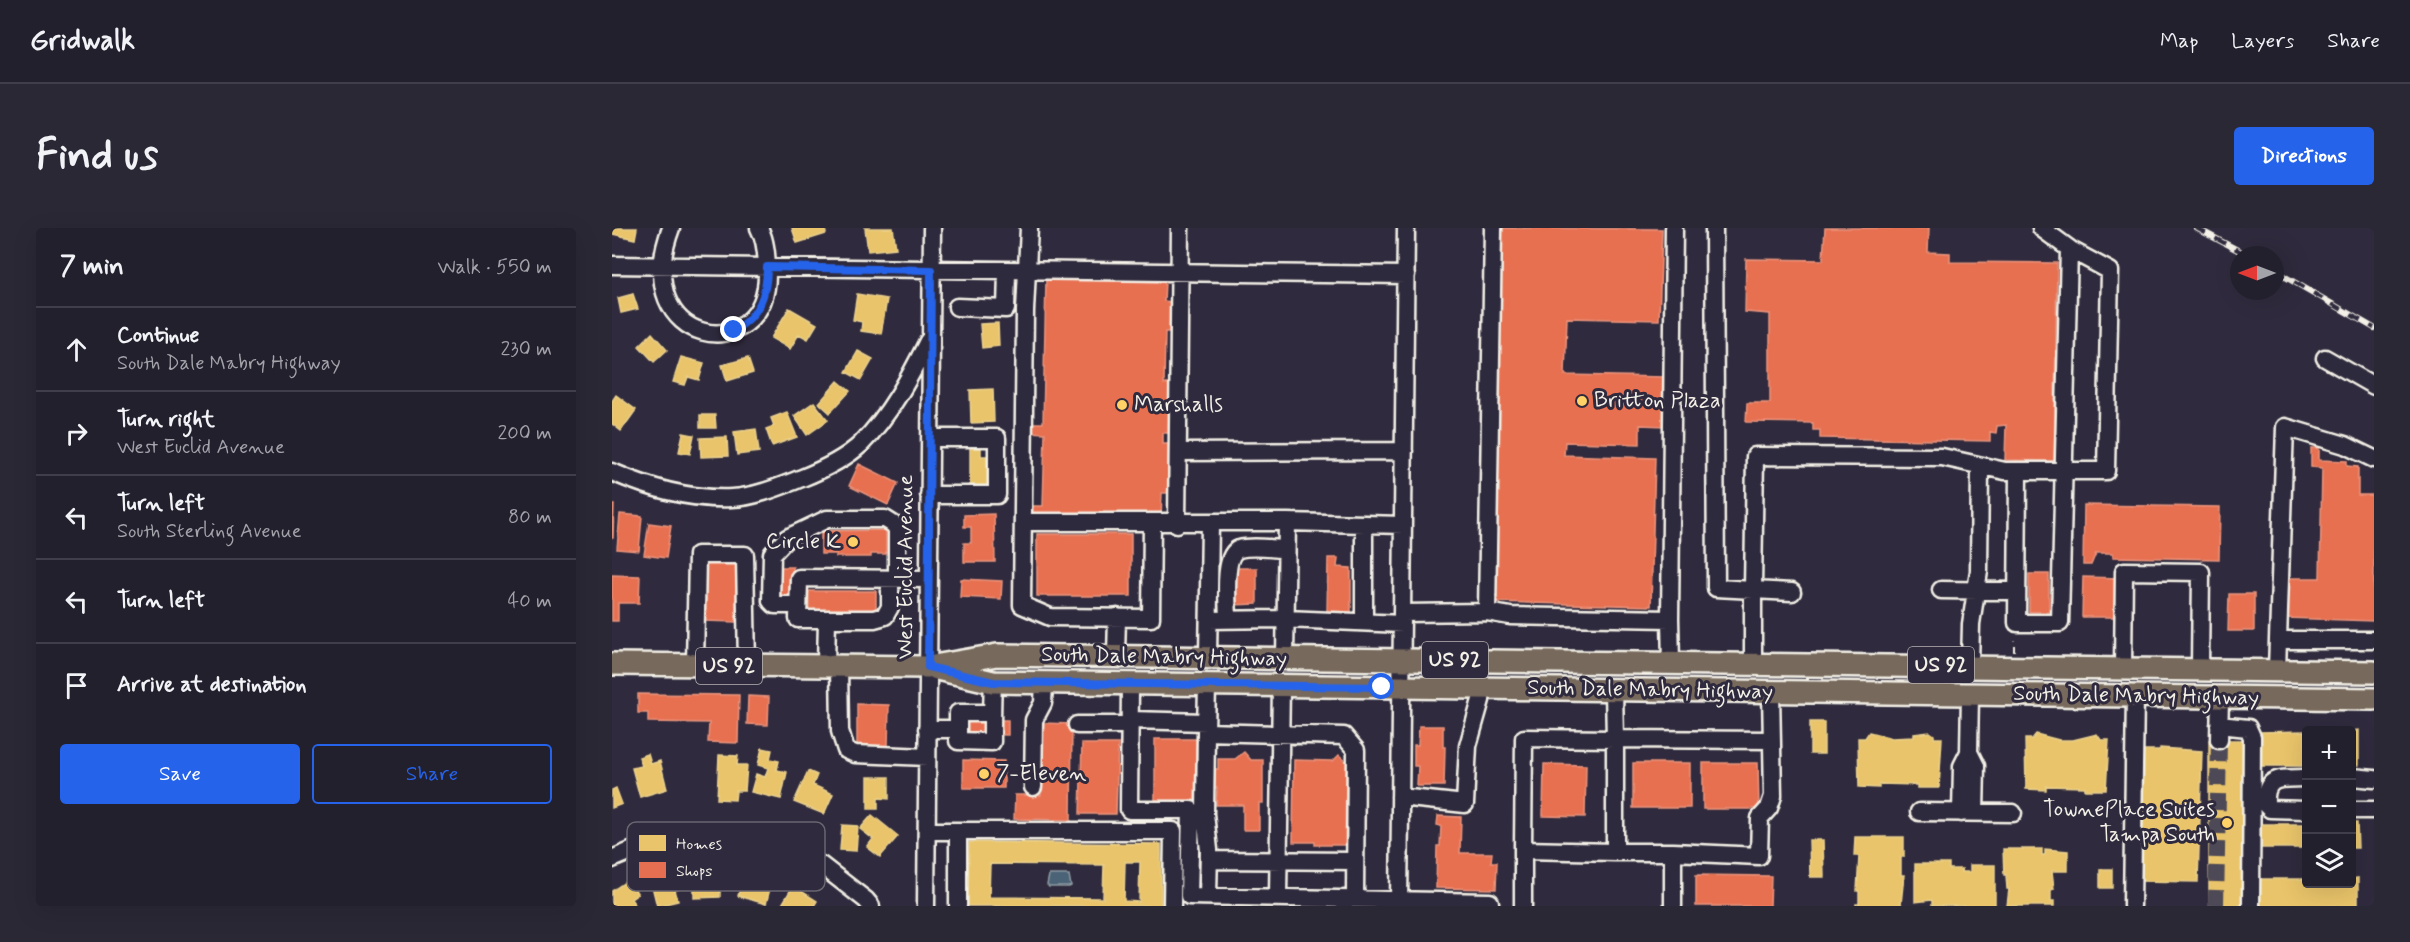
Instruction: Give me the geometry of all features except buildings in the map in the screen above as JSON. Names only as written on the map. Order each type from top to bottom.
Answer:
[{"type":"main road","name":"South Dale Mabry Highway","points":[[612,664],[928,667],[997,655],[1970,665],[2374,672]]},
{"type":"main road","points":[[1543,689],[1597,676],[1644,676],[1669,663]]},
{"type":"main road","points":[[1970,665],[1970,694]]},
{"type":"main road","name":"South Dale Mabry Highway","points":[[928,667],[993,682],[2374,699]]},
{"type":"main road","points":[[2252,697],[2313,686],[2359,684],[2374,679]]},
{"type":"street","points":[[671,228],[664,248],[662,266],[666,295],[676,315],[690,327],[709,334],[734,330],[754,315],[761,304],[767,283],[767,267],[766,251],[759,228]]},
{"type":"street","name":"West Euclid Avenue","points":[[926,906],[932,228]]},
{"type":"street","points":[[1029,228],[1025,311],[1022,605],[1050,617],[1151,618],[1152,523]]},
{"type":"street","points":[[1177,524],[1180,228]]},
{"type":"street","points":[[1399,902],[1406,228]]},
{"type":"street","points":[[1487,612],[1493,228]]},
{"type":"street","points":[[1669,663],[1674,228]]},
{"type":"street","points":[[1714,228],[1716,588],[1792,592]]},
{"type":"street","points":[[1753,664],[1755,456],[1942,457],[2018,472],[2106,471],[2110,271],[2069,249],[2041,228]]},
{"type":"street","points":[[2018,472],[2017,623],[2060,623],[2069,249]]},
{"type":"street","points":[[612,265],[1406,275]]},
{"type":"street","points":[[957,308],[1006,309],[1007,271]]},
{"type":"street","points":[[612,472],[655,489],[733,498],[776,488],[815,473],[860,445],[890,409],[910,376],[930,335]]},
{"type":"street","points":[[2325,358],[2374,387]]},
{"type":"street","points":[[2277,670],[2285,427],[2345,445],[2374,459]]},
{"type":"street","points":[[929,495],[997,495],[997,438],[930,438]]},
{"type":"street","points":[[1178,452],[1404,450]]},
{"type":"street","points":[[1970,665],[1971,624],[1979,571],[1980,466]]},
{"type":"street","points":[[798,605],[775,605],[771,601],[772,554],[786,538],[827,519],[885,519],[894,524],[897,530],[893,579],[890,607],[885,616],[874,619],[798,619],[799,578],[893,579],[929,579]]},
{"type":"street","points":[[1024,522],[1177,524],[1287,522],[1403,525]]},
{"type":"street","points":[[1285,658],[1287,522]]},
{"type":"street","points":[[1208,657],[1210,524]]},
{"type":"street","points":[[1364,525],[1365,622]]},
{"type":"street","points":[[1228,620],[1228,564],[1233,553],[1242,549],[1286,549]]},
{"type":"street","points":[[695,665],[697,555],[745,555],[747,666]]},
{"type":"street","points":[[2123,669],[2124,571],[2201,572],[2200,669]]},
{"type":"street","points":[[1941,590],[2016,591]]},
{"type":"street","points":[[1209,620],[1286,619],[1365,622],[1487,612],[1510,616],[1670,619]]},
{"type":"street","points":[[1116,617],[1116,656]]},
{"type":"street","points":[[827,619],[840,731],[846,750],[855,754],[927,757]]},
{"type":"street","points":[[2278,640],[2374,640]]},
{"type":"street","points":[[992,713],[958,713],[958,741],[992,742],[993,682]]},
{"type":"street","points":[[1033,786],[1034,720],[1043,703],[1044,683]]},
{"type":"street","points":[[1130,684],[1129,810],[1191,810],[1189,896],[1355,898],[1399,902],[1490,902],[1490,906]]},
{"type":"street","points":[[1207,685],[1205,814],[1209,860],[1208,896]]},
{"type":"street","points":[[1278,897],[1281,685]]},
{"type":"street","points":[[1400,797],[1466,804],[1468,746],[1481,700],[1482,688]]},
{"type":"street","points":[[1614,690],[1615,852]]},
{"type":"street","points":[[1523,850],[1673,852],[1759,856],[1760,818],[1769,808],[1773,796],[1771,692]]},
{"type":"street","points":[[1968,813],[1962,766],[1969,752],[1970,694]]},
{"type":"street","points":[[2132,906],[2135,696]]},
{"type":"street","points":[[2220,697],[2219,733],[2248,728],[2252,737],[2251,906]]},
{"type":"street","points":[[1077,725],[1130,723],[1281,734],[1344,736],[1356,750],[1355,898]]},
{"type":"street","points":[[927,729],[958,729]]},
{"type":"street","points":[[1523,906],[1524,738],[1772,740]]},
{"type":"street","points":[[2356,777],[2374,779]]},
{"type":"street","points":[[2302,778],[2276,779],[2269,784],[2265,793],[2266,805],[2270,809],[2302,810]]},
{"type":"street","points":[[2356,810],[2374,810]]},
{"type":"street","points":[[1919,812],[2013,813]]},
{"type":"street","points":[[927,831],[1173,831],[1172,906]]},
{"type":"street","points":[[958,831],[958,906]]},
{"type":"street","points":[[1673,852],[1673,906]]},
{"type":"street","points":[[612,859],[627,853]]},
{"type":"street","points":[[1209,860],[1355,861]]},
{"type":"street","points":[[825,868],[871,906]]},
{"type":"path","points":[[2014,640],[2014,653]]},
{"type":"water","points":[[1049,875],[1069,875],[1071,886],[1049,887],[1047,885]]},
{"type":"tunnel","points":[[2216,906],[2219,740]]},
{"type":"railway","points":[[2196,228],[2230,246]]},
{"type":"railway","points":[[2284,276],[2374,328]]},
{"type":"place","name":"Britton Plaza","points":[[1582,401]]},
{"type":"place","name":"Marshalls","points":[[1122,405]]},
{"type":"place","name":"Circle K","points":[[853,542]]},
{"type":"place","name":"7-Eleven","points":[[984,774]]},
{"type":"place","name":"TownePlace Suites Tampa South","points":[[2227,823]]},
{"type":"route","points":[[734,330],[754,315],[761,304],[767,283],[767,267],[931,270],[928,667],[993,682],[1382,687]]}]
